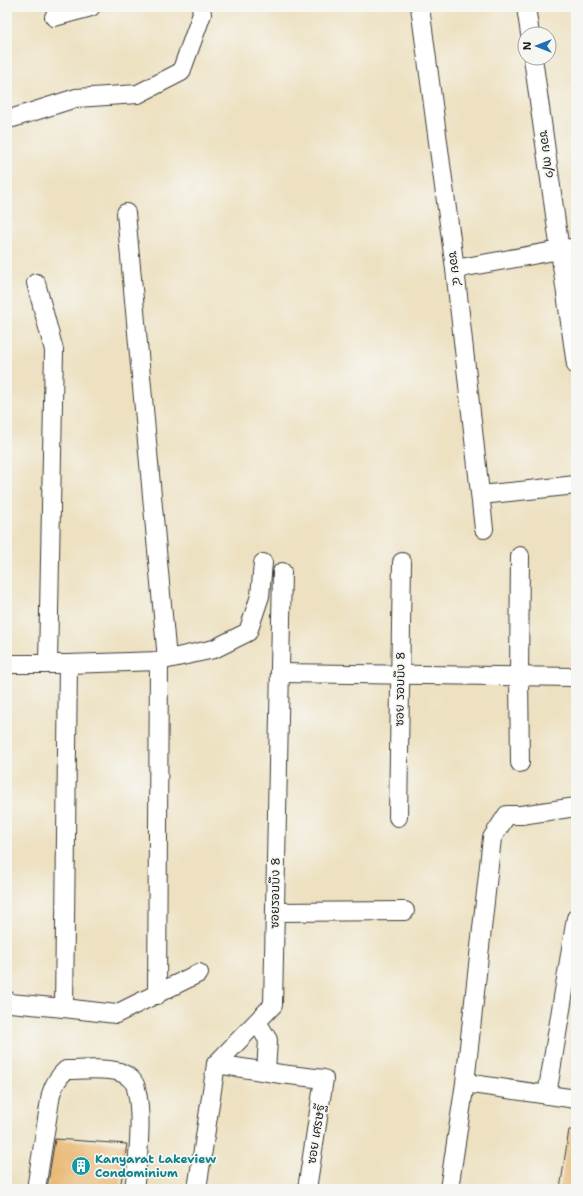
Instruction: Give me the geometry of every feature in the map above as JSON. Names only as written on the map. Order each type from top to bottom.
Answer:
[{"type":"street","points":[[54,17],[91,7]]},
{"type":"street","points":[[13,118],[76,98],[138,94],[181,72],[202,14],[201,7]]},
{"type":"street","name":"ซอย ๔","points":[[420,7],[455,269],[484,529]]},
{"type":"street","points":[[526,7],[529,26]]},
{"type":"street","name":"ซอย ๓/๑","points":[[534,66],[568,249],[576,365]]},
{"type":"street","points":[[126,213],[163,660],[157,994]]},
{"type":"street","points":[[455,269],[568,249]]},
{"type":"street","points":[[36,283],[54,350],[48,664]]},
{"type":"street","points":[[481,495],[576,485]]},
{"type":"street","points":[[520,556],[520,763]]},
{"type":"street","name":"ซอย รอบบึง 8","points":[[398,817],[402,562]]},
{"type":"street","points":[[7,664],[68,664],[163,660],[214,649],[248,632],[260,596],[262,563]]},
{"type":"street","name":"ซอยรอบบึง 8","points":[[216,1064],[273,1005],[282,572]]},
{"type":"street","points":[[64,1008],[68,664]]},
{"type":"street","points":[[280,674],[576,677]]},
{"type":"street","points":[[449,1189],[465,1083],[492,838],[507,815],[522,815],[576,807]]},
{"type":"street","points":[[275,912],[405,911]]},
{"type":"street","points":[[547,1095],[576,918]]},
{"type":"street","points":[[7,1000],[10,1003],[116,1014],[199,973]]},
{"type":"street","points":[[197,1189],[216,1064],[266,1071],[268,1040],[257,1022]]},
{"type":"street","points":[[36,1189],[53,1086],[66,1070],[110,1070],[121,1072],[130,1078],[136,1086],[140,1117],[134,1189]]},
{"type":"street","name":"ซอย เศรษฐี","points":[[266,1071],[324,1079],[307,1189]]},
{"type":"street","points":[[465,1083],[576,1099]]},
{"type":"building","points":[[569,1130],[576,1130],[576,1189],[560,1189]]},
{"type":"building","name":"Kanyarat Lakeview Condominium","points":[[55,1139],[127,1144],[120,1189],[47,1189]]},
{"type":"place","name":"Kanyarat Lakeview Condominium","points":[[81,1166]]}]
